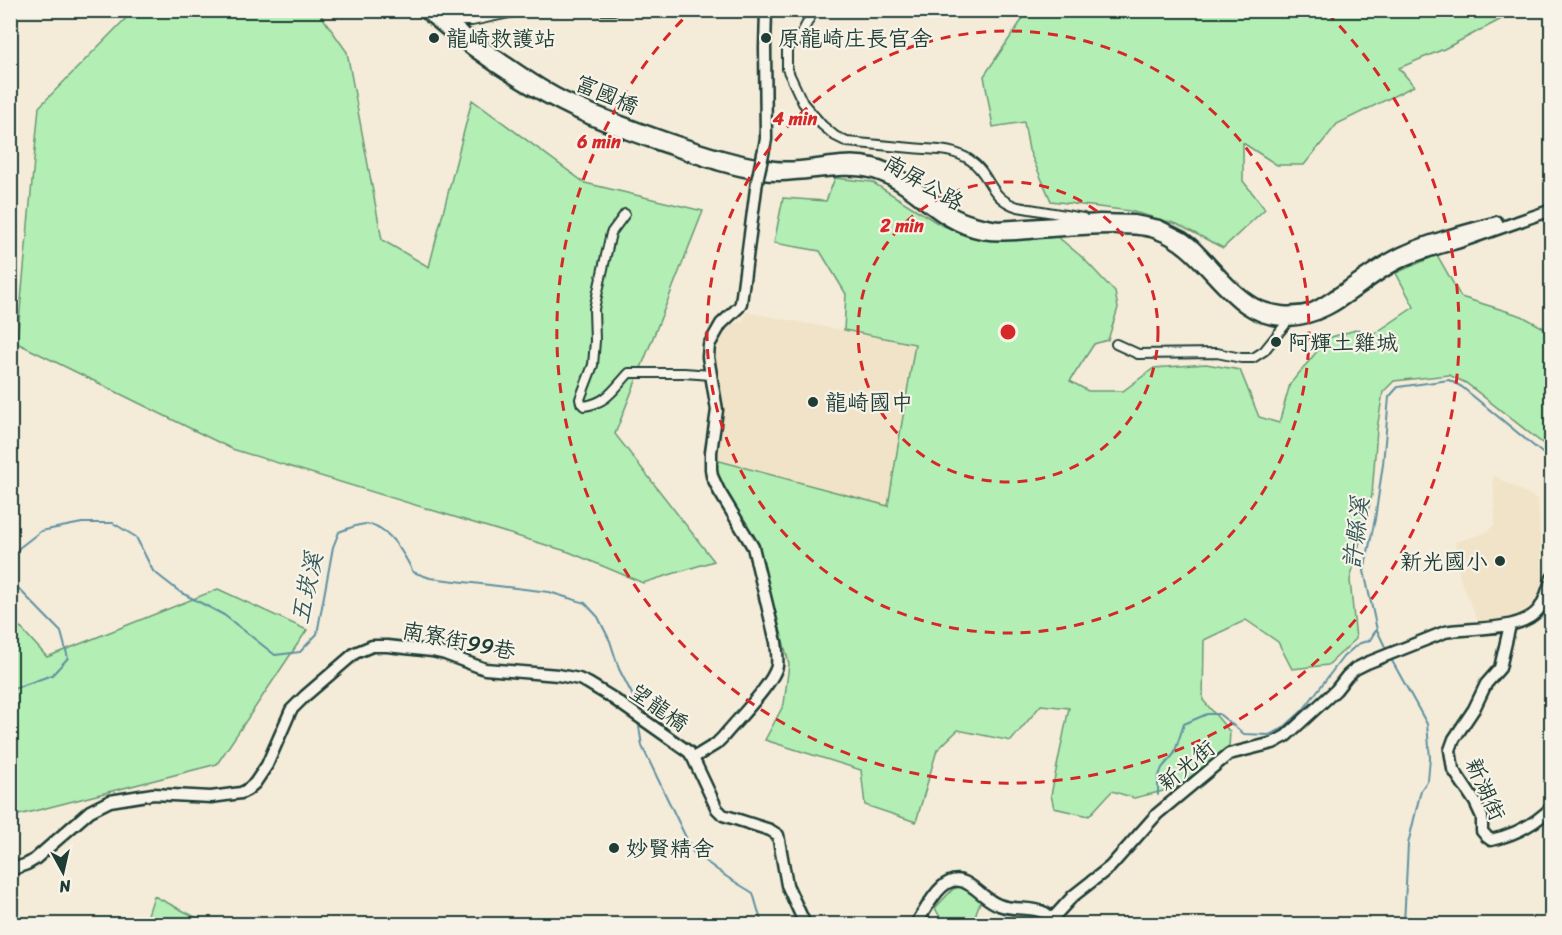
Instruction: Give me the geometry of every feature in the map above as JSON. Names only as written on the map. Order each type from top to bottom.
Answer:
[{"type":"street","points":[[422,10],[443,23],[472,21],[514,12],[555,10]]},
{"type":"street","points":[[434,10],[443,23]]},
{"type":"street","points":[[588,10],[614,10]]},
{"type":"street","points":[[766,10],[766,140],[757,182],[741,303],[721,324],[709,345],[708,357],[717,411],[711,461],[712,476],[753,547],[776,642],[777,668],[770,681],[723,737],[693,758],[717,809],[723,815],[770,830],[778,835],[787,885],[805,924]]},
{"type":"street","points":[[814,10],[797,42],[787,47],[787,69],[802,104],[835,136],[847,142],[950,151],[974,162],[999,197],[1009,204],[1100,220],[1121,228]]},
{"type":"street","name":"富國橋","points":[[443,23],[465,39],[565,99],[650,133],[744,166]]},
{"type":"street","name":"南屏公路","points":[[744,166],[805,167],[855,162],[876,165],[897,174],[951,213],[968,220],[998,227],[1100,220],[1145,222],[1159,225],[1191,244],[1247,299],[1287,316]]},
{"type":"street","name":"南屏公路","points":[[744,166],[762,174],[776,175],[854,170],[874,172],[893,182],[951,222],[978,232],[1009,234],[1121,228],[1159,233],[1184,249],[1245,308],[1262,316],[1287,316]]},
{"type":"street","points":[[1287,316],[1319,306],[1376,267],[1411,249],[1551,205]]},
{"type":"street","points":[[1287,316],[1299,319],[1324,312],[1381,272],[1407,259],[1551,210]]},
{"type":"street","points":[[625,214],[611,233],[594,309],[593,365],[580,399],[581,403],[584,406],[597,404],[607,398],[629,373],[711,375]]},
{"type":"street","points":[[1116,344],[1138,354],[1217,353],[1253,358],[1264,351],[1285,325],[1287,316]]},
{"type":"street","points":[[1510,625],[1532,616],[1539,609],[1551,578]]},
{"type":"street","name":"新光街","points":[[1049,922],[1073,896],[1110,867],[1157,814],[1229,754],[1273,742],[1286,736],[1336,690],[1347,675],[1355,669],[1445,632],[1510,625]]},
{"type":"street","name":"新湖街","points":[[1510,625],[1500,668],[1486,684],[1474,709],[1454,739],[1450,750],[1451,758],[1454,769],[1482,816],[1482,831],[1491,840],[1511,835],[1533,823],[1551,807]]},
{"type":"street","name":"南寮街99巷","points":[[10,870],[34,860],[90,811],[110,801],[153,794],[211,797],[247,790],[255,783],[267,765],[291,710],[355,653],[372,646],[432,651],[485,669],[569,677],[588,683],[611,697]]},
{"type":"street","name":"望龍橋","points":[[611,697],[684,748],[693,758]]},
{"type":"street","points":[[916,924],[934,894],[941,887],[956,880],[970,884],[997,905],[1044,913],[1049,922]]},
{"type":"shaded area","name":"龍崎國中","points":[[746,312],[915,344],[888,507],[716,460],[722,421],[715,356],[719,337],[730,325],[743,321]]},
{"type":"shaded area","name":"新光國小","points":[[1493,475],[1538,500],[1543,585],[1536,603],[1521,618],[1480,626],[1460,579],[1455,542],[1485,533],[1495,524]]},
{"type":"green space","points":[[133,11],[318,11],[347,52],[382,240],[429,267],[472,100],[585,183],[703,211],[615,434],[714,561],[643,583],[569,552],[232,449],[17,343],[39,107]]},
{"type":"green space","points":[[1028,11],[1517,11],[1444,49],[1399,68],[1414,86],[1337,124],[1304,165],[1277,165],[1243,143],[1243,181],[1265,209],[1223,248],[1177,224],[1130,211],[1051,201],[1029,150],[1024,122],[993,127],[984,76]]},
{"type":"green space","points":[[835,178],[872,182],[939,224],[972,237],[1008,240],[1058,237],[1083,258],[1115,292],[1118,308],[1108,340],[1094,344],[1070,381],[1088,391],[1123,391],[1154,368],[1206,364],[1240,370],[1259,417],[1279,423],[1290,384],[1328,338],[1359,329],[1368,338],[1414,307],[1396,273],[1437,255],[1461,297],[1522,316],[1551,332],[1551,450],[1466,383],[1449,375],[1394,381],[1383,392],[1377,429],[1372,495],[1350,580],[1356,639],[1328,665],[1292,669],[1278,642],[1246,620],[1204,640],[1203,700],[1230,732],[1229,747],[1176,788],[1134,798],[1112,791],[1089,816],[1054,808],[1051,795],[1069,708],[1041,705],[1011,741],[958,730],[937,750],[916,822],[865,805],[861,770],[765,740],[784,704],[789,664],[758,544],[719,481],[716,460],[888,506],[915,344],[844,330],[846,294],[820,251],[774,243],[783,198],[826,201]]},
{"type":"green space","points":[[218,589],[307,630],[217,764],[11,817],[11,617],[47,657]]},
{"type":"green space","points":[[963,886],[982,897],[976,913],[978,924],[944,924],[935,908],[953,889]]},
{"type":"green space","points":[[154,896],[209,924],[145,924]]},
{"type":"waterway","name":"許縣溪","points":[[1387,651],[1377,630],[1364,571],[1383,464],[1389,397],[1398,387],[1449,380],[1462,387],[1552,461]]},
{"type":"waterway","name":"五崁溪","points":[[10,690],[52,675],[68,658],[61,632],[16,586],[11,562],[19,548],[41,531],[82,523],[113,523],[136,537],[153,571],[180,592],[224,615],[275,655],[300,652],[317,634],[333,547],[339,532],[357,525],[368,524],[389,536],[401,550],[413,572],[430,578],[549,592],[585,603],[598,617],[610,641],[636,708]]},
{"type":"waterway","points":[[1158,795],[1158,778],[1162,768],[1174,754],[1184,724],[1207,714],[1219,714],[1244,734],[1269,735],[1282,729],[1303,710],[1343,657],[1358,644],[1370,640],[1376,630]]},
{"type":"waterway","name":"許縣溪","points":[[1391,659],[1427,724],[1430,758],[1428,780],[1421,790],[1408,844],[1404,924]]},
{"type":"waterway","name":"五崁溪","points":[[638,720],[642,746],[693,852],[753,893],[762,924]]},
{"type":"place","name":"龍崎救護站","points":[[434,38]]},
{"type":"place","name":"原龍崎庄長官舍","points":[[766,38]]},
{"type":"place","name":"阿輝土雞城","points":[[1276,342]]},
{"type":"place","name":"龍崎國中","points":[[813,402]]},
{"type":"place","name":"新光國小","points":[[1500,561]]},
{"type":"place","name":"妙賢精舍","points":[[614,848]]}]
